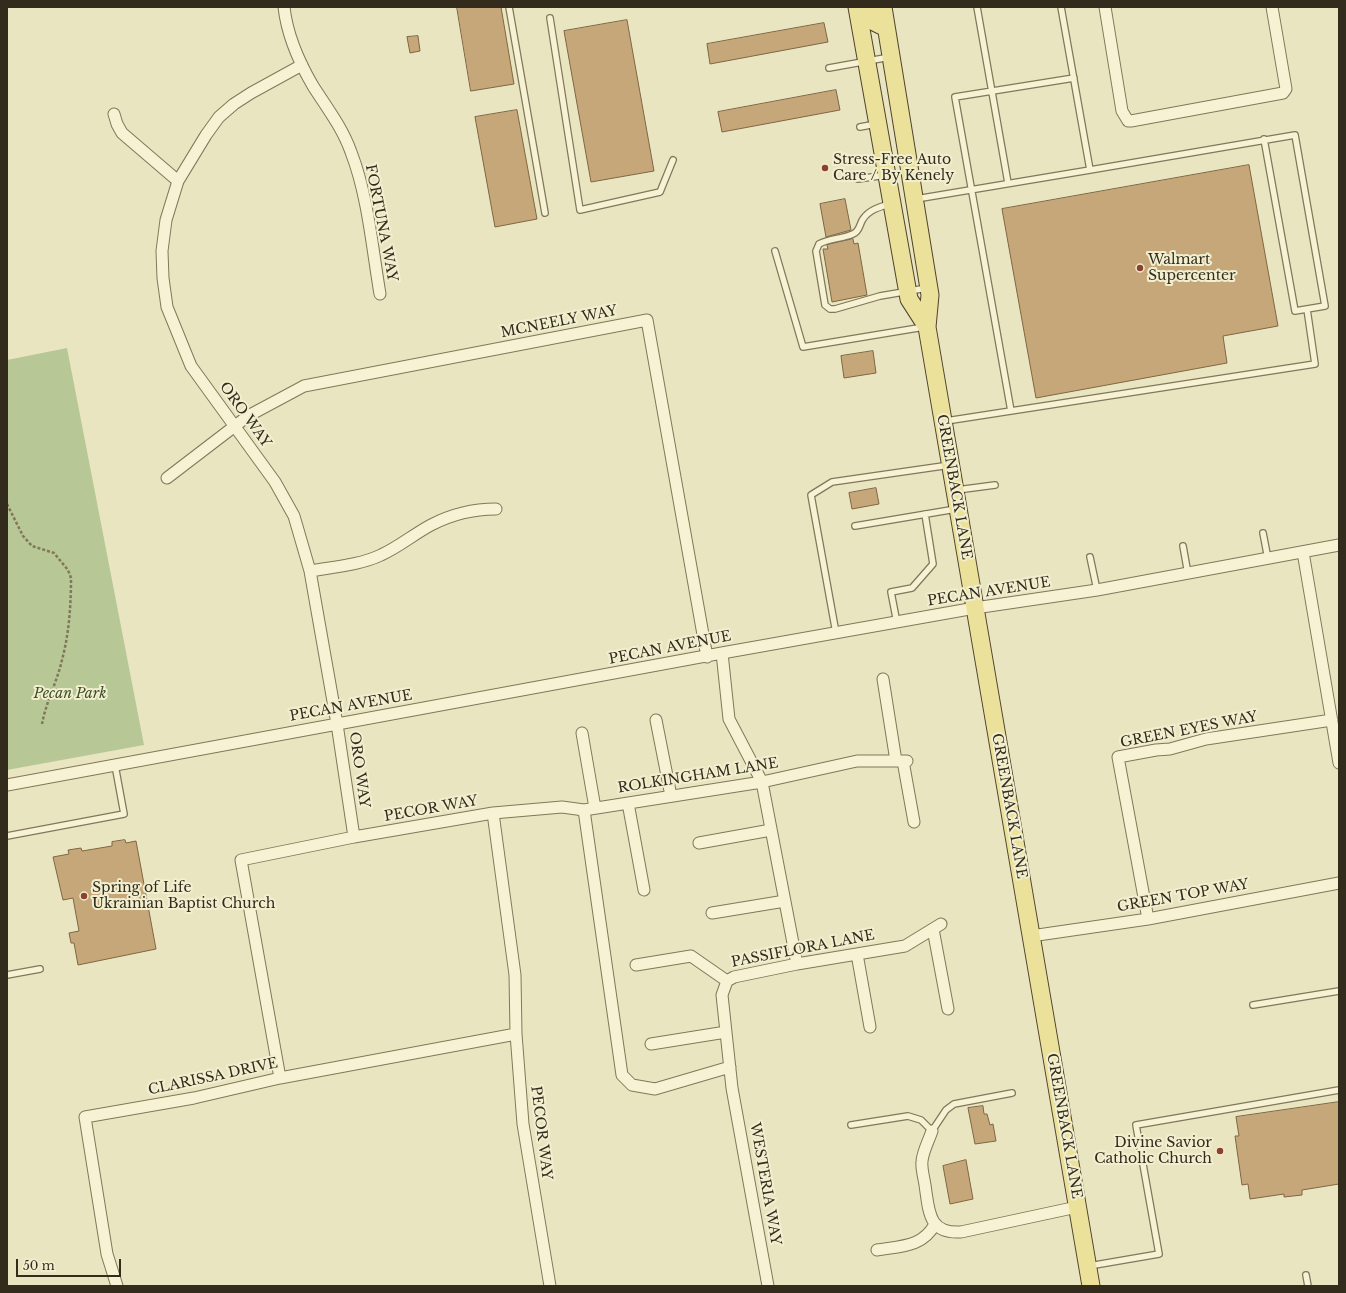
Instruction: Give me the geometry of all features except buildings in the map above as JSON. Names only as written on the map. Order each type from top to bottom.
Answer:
[{"type":"main road","name":"GREENBACK LANE","points":[[857,7],[868,61],[909,299],[927,327]]},
{"type":"main road","points":[[870,7],[872,21],[886,28]]},
{"type":"main road","name":"GREENBACK LANE","points":[[883,7],[930,295],[927,327],[1091,1286]]},
{"type":"main road","points":[[886,168],[896,170],[904,192],[914,199]]},
{"type":"main road","points":[[892,203],[905,217],[912,248],[923,256]]},
{"type":"street","name":"FORTUNA WAY","points":[[284,7],[292,41],[302,65],[332,114],[351,152],[361,186],[380,294]]},
{"type":"street","points":[[1105,7],[1122,111],[1128,121],[1131,121],[1283,93],[1286,89],[1272,7]]},
{"type":"street","name":"ORO WAY","points":[[302,65],[251,92],[219,117],[178,181],[166,220],[162,251],[163,278],[167,307],[191,366],[284,496],[294,516],[310,571],[337,724],[354,837]]},
{"type":"street","points":[[114,114],[122,133],[178,181]]},
{"type":"street","name":"MCNEELY WAY","points":[[167,478],[235,428],[248,416],[295,390],[313,383],[647,320],[707,657]]},
{"type":"street","points":[[310,571],[362,561],[381,555],[406,542],[432,524],[450,516],[482,509],[496,509]]},
{"type":"street","name":"PECAN AVENUE","points":[[7,785],[707,657],[722,653],[975,608],[1097,590],[1339,545]]},
{"type":"street","points":[[1303,552],[1339,763]]},
{"type":"street","points":[[722,653],[729,719],[762,782],[797,964]]},
{"type":"street","points":[[883,679],[914,822]]},
{"type":"street","points":[[656,720],[671,796]]},
{"type":"street","name":"GREEN EYES WAY","points":[[1148,918],[1118,757],[1170,749],[1206,739],[1332,720]]},
{"type":"street","points":[[582,733],[622,1075],[632,1085],[655,1089],[730,1066]]},
{"type":"street","name":"ROLKINGHAM LANE","points":[[493,813],[562,807],[590,809],[762,782],[857,761],[902,761]]},
{"type":"street","points":[[628,803],[644,890]]},
{"type":"street","name":"PECOR WAY","points":[[280,1078],[241,860],[354,837],[493,813],[514,975],[522,1124],[550,1286]]},
{"type":"street","points":[[699,843],[771,830]]},
{"type":"street","name":"GREEN TOP WAY","points":[[1031,936],[1148,918],[1339,883]]},
{"type":"street","points":[[712,913],[785,901]]},
{"type":"street","name":"PASSIFLORA LANE","points":[[732,1088],[722,995],[727,981],[734,977],[797,964],[905,946],[937,926],[948,1009]]},
{"type":"street","points":[[857,954],[870,1027]]},
{"type":"street","points":[[636,966],[691,956],[727,981]]},
{"type":"street","points":[[651,1044],[726,1032]]},
{"type":"street","name":"CLARISSA DRIVE","points":[[117,1286],[107,1254],[85,1117],[194,1098],[280,1078],[516,1034]]},
{"type":"street","name":"WESTERIA WAY","points":[[732,1088],[768,1286]]},
{"type":"street","points":[[932,1131],[922,1161],[929,1212],[935,1224],[946,1231],[961,1232],[1077,1207]]},
{"type":"street","points":[[877,1250],[903,1246],[922,1240],[930,1233],[935,1224]]},
{"type":"lane","points":[[509,7],[545,213]]},
{"type":"lane","points":[[977,7],[1008,183]]},
{"type":"lane","points":[[1061,7],[1090,170]]},
{"type":"lane","points":[[550,18],[580,210],[660,192],[673,160]]},
{"type":"lane","points":[[829,68],[891,56]]},
{"type":"lane","points":[[1011,410],[955,97],[1074,78]]},
{"type":"lane","points":[[860,127],[878,124]]},
{"type":"lane","points":[[914,199],[1264,139],[1295,135],[1325,306],[1295,311],[1264,139]]},
{"type":"lane","points":[[858,179],[886,168]]},
{"type":"lane","points":[[892,203],[878,207],[868,213],[862,220],[859,230],[853,234],[819,244],[816,251],[825,305],[830,309],[835,309],[880,296],[929,288]]},
{"type":"lane","points":[[775,251],[803,347],[927,327]]},
{"type":"lane","points":[[943,421],[1315,364],[1307,309]]},
{"type":"lane","points":[[836,633],[811,495],[832,482],[951,465]]},
{"type":"lane","points":[[955,490],[995,485]]},
{"type":"lane","points":[[855,526],[958,508]]},
{"type":"lane","points":[[897,623],[892,592],[912,588],[933,564],[925,514]]},
{"type":"lane","points":[[1263,533],[1268,559]]},
{"type":"lane","points":[[1183,546],[1188,574]]},
{"type":"lane","points":[[1090,557],[1097,590]]},
{"type":"lane","points":[[7,836],[124,814],[115,765]]},
{"type":"lane","points":[[7,976],[40,969]]},
{"type":"lane","points":[[1253,1005],[1339,990]]},
{"type":"lane","points":[[1088,1266],[1158,1254],[1136,1125],[1339,1090]]},
{"type":"lane","points":[[851,1125],[908,1116],[921,1120],[932,1131],[946,1110],[954,1104],[1012,1093]]},
{"type":"lane","points":[[1306,1275],[1308,1286]]},
{"type":"path","points":[[7,504],[23,536],[32,546],[54,553],[68,570],[71,578],[67,631],[62,660],[45,709],[42,724]]},
{"type":"green space","name":"Pecan Park","points":[[67,348],[144,745],[7,770],[7,360]]},
{"type":"place","name":"Stress-Free Auto Care / By Kenely","points":[[825,168]]},
{"type":"place","name":"Walmart Supercenter","points":[[1140,268]]},
{"type":"place","name":"Spring of Life Ukrainian Baptist Church","points":[[84,896]]},
{"type":"place","name":"Divine Savior Catholic Church","points":[[1220,1151]]}]
